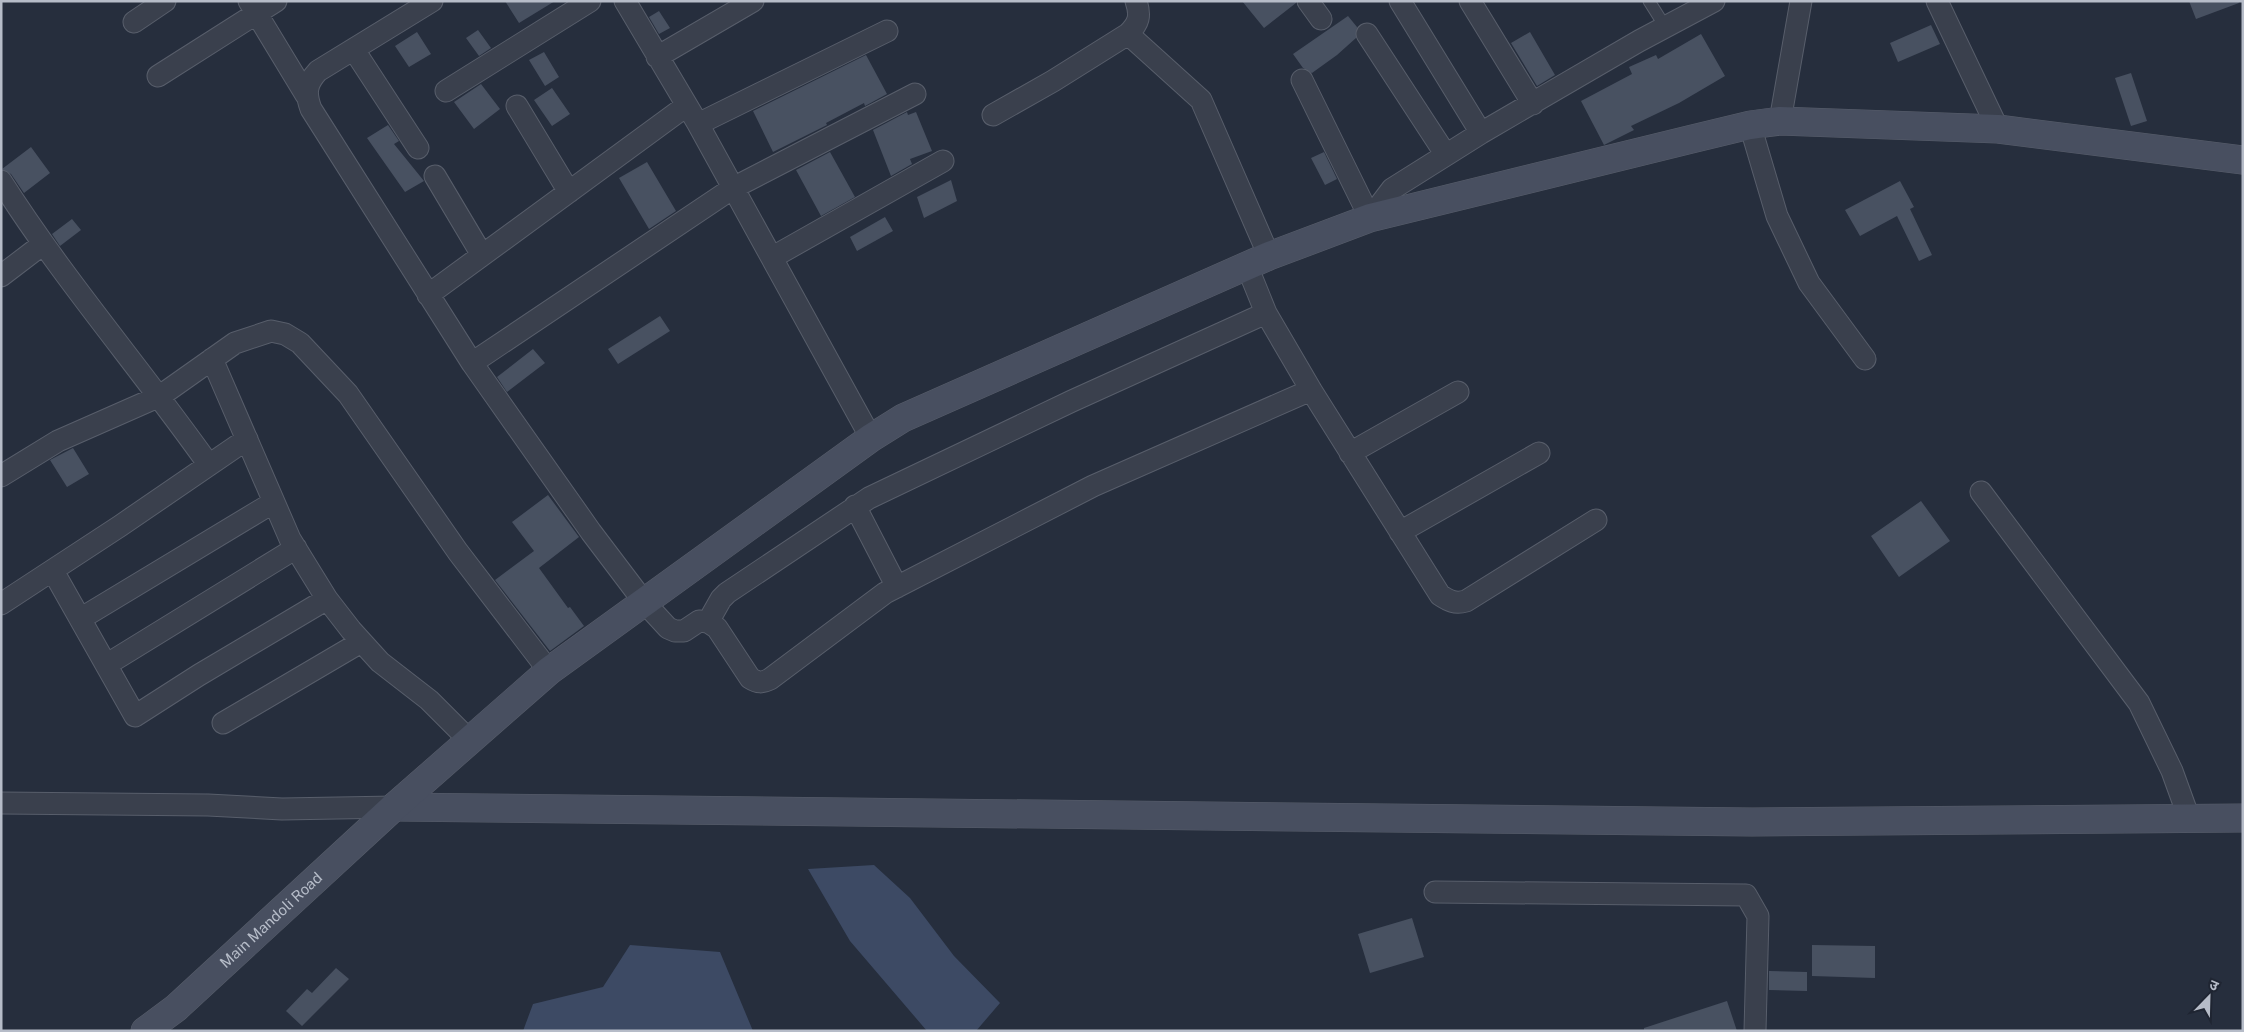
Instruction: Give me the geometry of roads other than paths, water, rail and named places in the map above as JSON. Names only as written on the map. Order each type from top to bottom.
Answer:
[{"type":"street","points":[[134,22],[165,1]]},
{"type":"street","points":[[158,76],[253,7],[276,1]]},
{"type":"street","points":[[306,95],[309,80],[318,71],[432,1]]},
{"type":"street","points":[[446,91],[590,1]]},
{"type":"street","points":[[625,1],[698,124],[871,438]]},
{"type":"street","points":[[993,115],[1053,81],[1128,34],[1136,26],[1140,18],[1136,1]]},
{"type":"street","points":[[1308,1],[1320,19]]},
{"type":"street","points":[[1400,1],[1481,133]]},
{"type":"street","points":[[1470,1],[1532,104]]},
{"type":"street","points":[[1302,80],[1370,218],[1392,188],[1481,133],[1714,1]]},
{"type":"street","points":[[1780,121],[1801,1]]},
{"type":"street","points":[[1937,1],[1998,129]]},
{"type":"street","points":[[657,57],[746,3]]},
{"type":"street","points":[[253,7],[306,95],[314,115],[428,295],[472,363],[591,532],[644,602],[668,628],[675,631],[684,631],[699,621],[708,622],[717,628],[750,678],[763,683],[884,593],[1093,486],[1311,390]]},
{"type":"street","points":[[698,124],[887,31]]},
{"type":"street","points":[[1128,34],[1201,100],[1258,261],[1266,313],[1311,390],[1440,595],[1448,601],[1457,603],[1478,594],[1596,520]]},
{"type":"street","points":[[1367,34],[1446,155]]},
{"type":"street","points":[[354,50],[418,148]]},
{"type":"street","points":[[472,363],[733,188],[915,94]]},
{"type":"street","points":[[517,106],[569,192]]},
{"type":"street","points":[[428,295],[686,106]]},
{"type":"street","name":"Main Mandoli Road","points":[[146,1031],[183,1001],[394,807],[549,672],[871,438],[903,418],[1258,261],[1370,218],[1750,125],[1780,121],[1998,129],[2243,160]]},
{"type":"street","points":[[1750,125],[1777,216],[1808,283],[1865,358]]},
{"type":"street","points":[[773,258],[943,161]]},
{"type":"street","points":[[435,176],[482,255]]},
{"type":"street","points":[[1,181],[43,244],[126,357],[160,396],[210,465]]},
{"type":"street","points":[[1,276],[43,244]]},
{"type":"street","points":[[708,622],[721,599],[727,593],[855,506],[1072,401],[1266,313]]},
{"type":"street","points":[[1,476],[58,441],[160,396],[235,343],[271,331],[285,334],[300,343],[348,394],[458,552],[549,672]]},
{"type":"street","points":[[212,359],[296,548],[327,598],[361,642],[380,662],[429,700],[470,742]]},
{"type":"street","points":[[1350,453],[1458,392]]},
{"type":"street","points":[[3,598],[53,571],[247,439]]},
{"type":"street","points":[[1400,532],[1539,453]]},
{"type":"street","points":[[1981,492],[2139,702],[2172,771],[2189,818]]},
{"type":"street","points":[[80,619],[274,502]]},
{"type":"street","points":[[855,506],[897,587]]},
{"type":"street","points":[[106,665],[296,548]]},
{"type":"street","points":[[53,571],[136,716],[199,674],[327,598]]},
{"type":"street","points":[[223,723],[361,642]]},
{"type":"street","points":[[1,803],[208,805],[291,809],[394,807],[1752,822],[2243,818]]},
{"type":"street","points":[[1435,892],[1746,895],[1758,916],[1755,1031]]},
{"type":"lane","points":[[1649,1],[1666,28]]},
{"type":"water","points":[[874,865],[910,898],[954,956],[1000,1003],[976,1031],[927,1031],[850,941],[808,869]]},
{"type":"water","points":[[630,945],[720,952],[753,1031],[523,1031],[533,1004],[603,987]]}]
